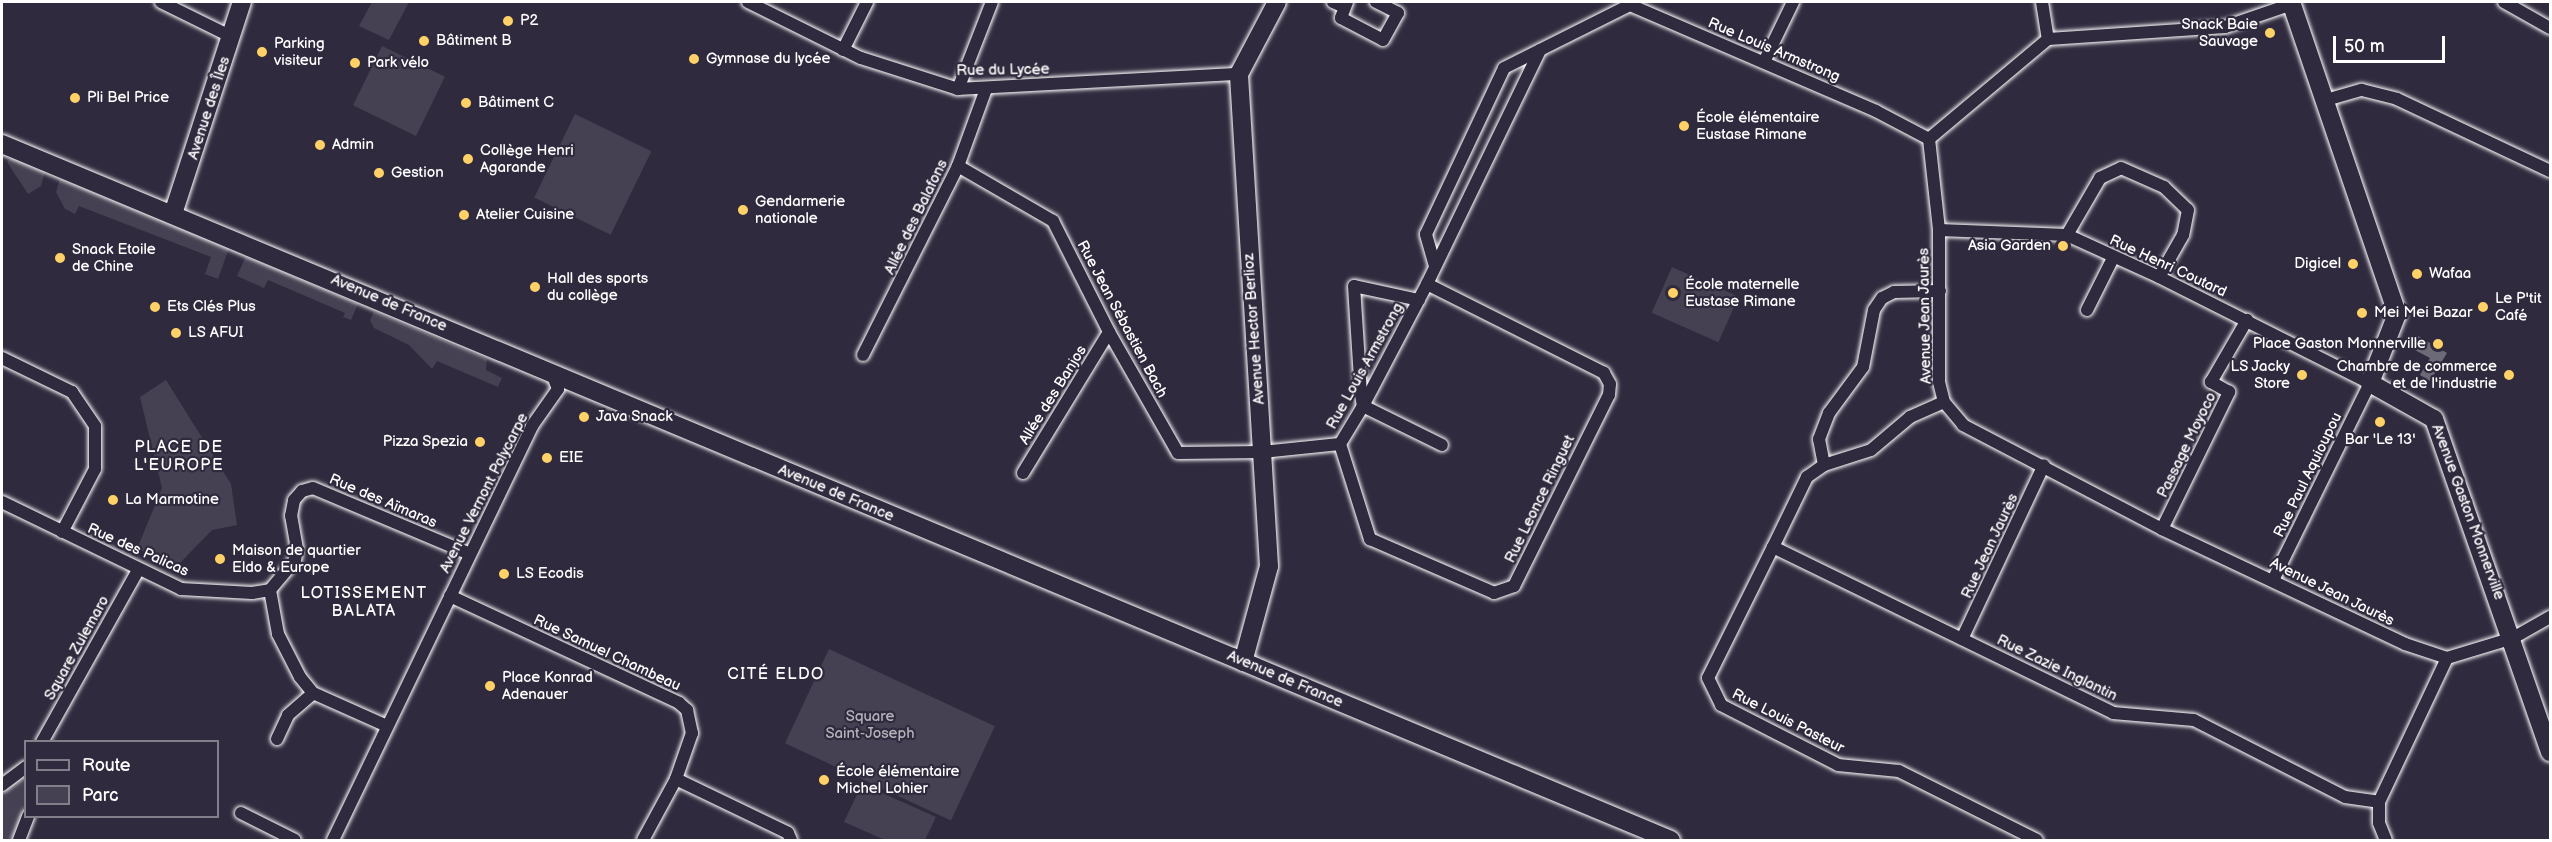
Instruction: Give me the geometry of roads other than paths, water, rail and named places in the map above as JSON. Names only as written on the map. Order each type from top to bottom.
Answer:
[{"type":"main road","name":"Avenue des Îles","points":[[173,214],[242,2]]},
{"type":"main road","points":[[1239,74],[1277,2]]},
{"type":"main road","points":[[2291,3],[2326,100],[2397,314],[2370,383]]},
{"type":"main road","name":"Avenue Hector Berlioz","points":[[1239,74],[1269,566],[1243,662]]},
{"type":"main road","name":"Avenue de France","points":[[2,144],[551,371],[566,385],[1671,840]]},
{"type":"main road","name":"Avenue Gaston Monnerville","points":[[2370,383],[2434,419],[2514,638],[2550,752]]},
{"type":"street","points":[[161,2],[232,37]]},
{"type":"street","name":"Rue du Lycée","points":[[748,2],[843,50],[958,89],[1239,74]]},
{"type":"street","points":[[843,50],[867,2]]},
{"type":"street","points":[[958,89],[992,2]]},
{"type":"street","points":[[1341,3],[1341,18],[1383,40],[1398,13],[1376,2]]},
{"type":"street","points":[[1764,62],[1793,2]]},
{"type":"street","points":[[2042,2],[2048,39]]},
{"type":"street","points":[[2504,2],[2550,28]]},
{"type":"street","name":"Rue Louis Armstrong","points":[[1435,266],[1426,234],[1504,68],[1629,3],[1764,62],[1929,139]]},
{"type":"street","points":[[1929,139],[2048,39],[2225,27],[2291,3]]},
{"type":"street","name":"Rue Louis Armstrong","points":[[1262,452],[1340,444],[1364,406],[1419,300],[1540,50]]},
{"type":"street","name":"Allée des Balafons","points":[[863,355],[958,166],[987,89]]},
{"type":"street","points":[[2326,100],[2362,90],[2397,99],[2550,171]]},
{"type":"street","name":"Avenue Jean Jaurès","points":[[1929,139],[1939,230],[1940,382],[1944,402],[1963,425],[2044,465],[2163,529],[2405,644],[2447,658]]},
{"type":"street","name":"Rue Jean Sébastien Bach","points":[[958,166],[1053,221],[1109,332],[1175,450],[1182,454],[1262,452]]},
{"type":"street","points":[[2067,235],[2100,178],[2121,168],[2164,187],[2188,210],[2183,235],[2159,276]]},
{"type":"street","name":"Rue Henri Coutard","points":[[1939,230],[2067,235],[2113,258],[2159,276],[2370,383]]},
{"type":"street","points":[[2087,310],[2113,258]]},
{"type":"street","name":"Rue Leonce Ringuet","points":[[1340,444],[1370,539],[1494,593],[1514,586],[1609,395],[1610,384],[1605,373],[1427,284]]},
{"type":"street","points":[[1419,300],[1354,286],[1364,406],[1442,446]]},
{"type":"street","points":[[1824,465],[1819,439],[1829,413],[1863,367],[1874,310],[1881,298],[1894,292],[1940,291]]},
{"type":"street","name":"Passage Moyoco","points":[[2163,529],[2229,392],[2211,382],[2247,320]]},
{"type":"street","name":"Allée des Banjos","points":[[1023,473],[1109,332]]},
{"type":"street","points":[[2,358],[72,392],[95,426],[94,469],[62,532]]},
{"type":"street","name":"Rue Paul Aquioupou","points":[[2273,580],[2370,383]]},
{"type":"street","name":"Avenue Vernont Polycarpe","points":[[333,840],[532,426],[566,385]]},
{"type":"street","points":[[1773,547],[1807,477],[1824,465],[1871,450],[1910,417],[1944,402]]},
{"type":"street","name":"Rue Jean Jaurès","points":[[1962,639],[2044,465]]},
{"type":"street","name":"Rue des Aïmaras","points":[[270,590],[295,560],[291,516],[294,500],[302,491],[313,488],[470,554]]},
{"type":"street","name":"Rue des Palicas","points":[[2,502],[181,589],[270,590]]},
{"type":"street","name":"Rue Zazie Inglantin","points":[[1773,547],[2113,713],[2194,720],[2217,728],[2345,797],[2379,802]]},
{"type":"street","name":"Rue Louis Pasteur","points":[[1773,547],[1708,678],[1721,705],[1838,765],[1899,771],[2037,840]]},
{"type":"street","name":"Square Zulemaro","points":[[43,740],[138,570]]},
{"type":"street","points":[[270,590],[278,634],[300,677],[313,693],[387,726]]},
{"type":"street","name":"Rue Samuel Chambeau","points":[[450,596],[679,703],[692,724],[676,780],[644,840]]},
{"type":"street","points":[[2386,840],[2379,823],[2379,802],[2447,658],[2514,638],[2550,617]]},
{"type":"street","points":[[277,739],[288,715],[313,693]]},
{"type":"street","points":[[2,785],[24,768]]},
{"type":"street","points":[[676,780],[788,833],[791,840]]},
{"type":"street","points":[[241,813],[295,840]]},
{"type":"street","points":[[19,840],[27,818]]},
{"type":"place","name":"P2","points":[[508,21]]},
{"type":"place","name":"Snack Baie Sauvage","points":[[2270,33]]},
{"type":"place","name":"Bâtiment B","points":[[424,41]]},
{"type":"place","name":"Parking visiteur","points":[[262,52]]},
{"type":"place","name":"Gymnase du lycée","points":[[694,59]]},
{"type":"place","name":"Park vélo","points":[[355,63]]},
{"type":"place","name":"Pli Bel Price","points":[[75,98]]},
{"type":"place","name":"Bâtiment C","points":[[466,103]]},
{"type":"place","name":"École élémentaire Eustase Rimane","points":[[1684,126]]},
{"type":"place","name":"Admin","points":[[320,145]]},
{"type":"place","name":"Collège Henri Agarande","points":[[468,159]]},
{"type":"place","name":"Gestion","points":[[379,173]]},
{"type":"place","name":"Gendarmerie nationale","points":[[743,210]]},
{"type":"place","name":"Atelier Cuisine","points":[[464,215]]},
{"type":"place","name":"Asia Garden","points":[[2063,246]]},
{"type":"place","name":"Snack Etoile de Chine","points":[[60,258]]},
{"type":"place","name":"Digicel","points":[[2353,264]]},
{"type":"place","name":"Wafaa","points":[[2417,274]]},
{"type":"place","name":"Hall des sports du collège","points":[[535,287]]},
{"type":"place","name":"École maternelle Eustase Rimane","points":[[1673,293]]},
{"type":"place","name":"Ets Clés Plus","points":[[155,307]]},
{"type":"place","name":"Le P'tit Café","points":[[2483,307]]},
{"type":"place","name":"Mei Mei Bazar","points":[[2362,313]]},
{"type":"place","name":"LS AFUI","points":[[176,333]]},
{"type":"place","name":"Place Gaston Monnerville","points":[[2438,344]]},
{"type":"place","name":"LS Jacky Store","points":[[2302,375]]},
{"type":"place","name":"Chambre de commerce et de l'industrie","points":[[2509,375]]},
{"type":"place","name":"Java Snack","points":[[584,417]]},
{"type":"place","name":"Bar 'Le 13'","points":[[2380,422]]},
{"type":"place","name":"Pizza Spezia","points":[[480,442]]},
{"type":"place","name":"EIE","points":[[547,458]]},
{"type":"place","name":"La Marmotine","points":[[113,500]]},
{"type":"place","name":"Maison de quartier Eldo & Europe","points":[[220,559]]},
{"type":"place","name":"LS Ecodis","points":[[504,574]]},
{"type":"place","name":"Place Konrad Adenauer","points":[[490,686]]},
{"type":"place","name":"École élémentaire Michel Lohier","points":[[824,780]]},
{"type":"district","name":"PLACE DE L'EUROPE","points":[[179,457]]},
{"type":"district","name":"LOTISSEMENT BALATA","points":[[364,603]]},
{"type":"district","name":"CITÉ ELDO","points":[[776,675]]},
{"type":"park label","name":"Square Saint-Joseph","points":[[870,724]]}]
